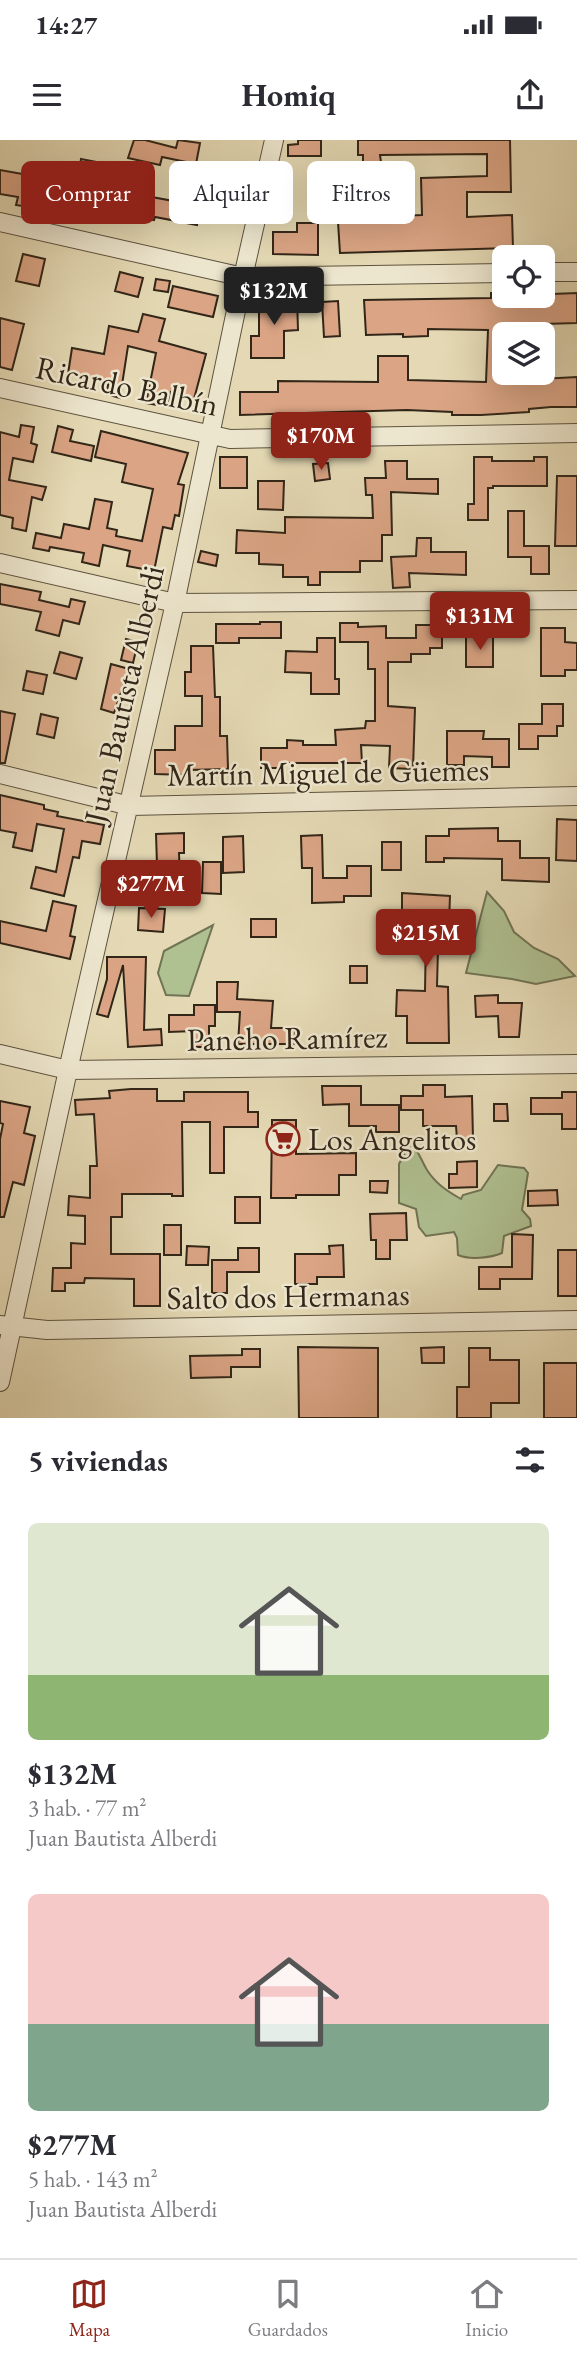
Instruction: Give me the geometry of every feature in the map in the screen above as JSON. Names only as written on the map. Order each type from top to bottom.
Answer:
[{"type":"street","name":"Juan Bautista Alberdi","points":[[0,1382],[6,1326],[130,806],[274,140]]},
{"type":"street","points":[[0,222],[243,277],[492,273]]},
{"type":"street","points":[[555,272],[577,272]]},
{"type":"street","name":"Ricardo Balbín","points":[[0,388],[230,439],[577,433]]},
{"type":"street","points":[[0,563],[175,603],[577,600]]},
{"type":"street","name":"Martín Miguel de Güemes","points":[[0,774],[130,806],[577,796]]},
{"type":"street","name":"Pancho Ramírez","points":[[0,1054],[68,1070],[577,1065]]},
{"type":"street","name":"Salto dos Hermanas","points":[[6,1326],[47,1330],[577,1320]]},
{"type":"green space","points":[[487,892],[504,911],[514,932],[534,948],[558,959],[575,976],[536,984],[466,973]]},
{"type":"green space","points":[[213,925],[189,996],[166,995],[158,973],[164,951]]},
{"type":"green space","points":[[410,1142],[434,1179],[461,1199],[463,1195],[481,1190],[498,1165],[524,1168],[528,1173],[522,1210],[530,1219],[531,1226],[504,1236],[502,1253],[480,1258],[458,1255],[454,1232],[426,1236],[419,1227],[416,1209],[399,1203],[399,1164]]},
{"type":"building","points":[[134,140],[176,148],[178,140],[200,143],[197,161],[162,157],[160,165],[155,164],[155,161],[128,158]]},
{"type":"building","points":[[298,140],[321,140],[321,156],[288,156],[288,145],[298,144]]},
{"type":"building","points":[[358,140],[510,140],[511,192],[467,192],[467,217],[512,215],[513,245],[492,245],[492,249],[340,253],[338,224],[415,224],[415,215],[422,215],[421,178],[487,176],[487,154],[380,155],[381,161],[363,161],[363,155],[358,155]]},
{"type":"building","points":[[0,170],[21,174],[21,206],[16,205],[18,197],[0,194]]},
{"type":"building","points":[[155,198],[169,200],[169,220],[155,217]]},
{"type":"building","points":[[297,223],[318,224],[318,255],[273,254],[273,232],[297,232]]},
{"type":"building","points":[[23,254],[45,259],[39,286],[16,281]]},
{"type":"building","points":[[120,272],[143,278],[138,297],[115,291]]},
{"type":"building","points":[[156,279],[170,281],[168,292],[154,290]]},
{"type":"building","points":[[173,286],[218,296],[213,317],[168,307]]},
{"type":"building","points":[[492,293],[492,308],[555,308],[555,294],[577,293],[577,323],[492,322],[492,385],[555,385],[555,378],[577,377],[577,407],[551,407],[529,409],[529,412],[481,415],[407,410],[240,415],[240,392],[278,392],[278,381],[378,382],[378,356],[408,356],[408,380],[486,382],[488,330],[428,329],[428,336],[366,335],[364,300],[491,298]]},
{"type":"building","points":[[297,298],[298,330],[284,331],[284,358],[251,358],[251,336],[259,336],[259,299]]},
{"type":"building","points":[[338,301],[340,336],[324,337],[322,302]]},
{"type":"building","points":[[143,314],[165,319],[159,341],[206,354],[194,399],[171,392],[168,407],[146,403],[156,353],[128,346],[120,398],[106,394],[109,381],[68,374],[72,348],[104,354],[109,326],[138,332]]},
{"type":"building","points":[[0,318],[24,324],[12,370],[0,367]]},
{"type":"building","points":[[21,425],[34,427],[31,443],[37,445],[33,462],[13,458],[9,480],[46,487],[42,500],[32,497],[26,531],[12,528],[13,518],[0,515],[0,432],[19,437]]},
{"type":"building","points":[[58,426],[73,430],[70,441],[94,446],[91,461],[52,452]]},
{"type":"building","points":[[101,431],[188,453],[178,484],[184,485],[179,516],[175,515],[172,529],[163,527],[154,571],[127,566],[130,551],[103,545],[99,566],[82,562],[84,553],[50,547],[49,551],[33,548],[36,533],[61,538],[64,524],[89,529],[95,499],[112,502],[107,528],[117,530],[116,536],[142,541],[153,489],[122,482],[126,464],[95,457]]},
{"type":"building","points":[[220,457],[247,457],[247,488],[220,488]]},
{"type":"building","points":[[474,457],[492,457],[492,461],[534,461],[534,457],[547,457],[547,486],[488,488],[488,520],[468,520],[468,504],[474,504]]},
{"type":"building","points":[[385,461],[407,461],[407,479],[438,479],[438,494],[391,492],[392,535],[382,535],[382,561],[360,561],[360,572],[320,572],[320,585],[308,585],[308,577],[283,577],[283,565],[259,564],[259,553],[236,553],[237,530],[285,533],[285,517],[373,518],[372,495],[366,495],[365,478],[386,478]]},
{"type":"building","points":[[328,463],[330,479],[315,481],[313,464]]},
{"type":"building","points":[[557,476],[577,476],[577,546],[555,546]]},
{"type":"building","points":[[258,481],[284,481],[283,510],[258,509]]},
{"type":"building","points":[[508,511],[524,511],[524,546],[549,546],[549,574],[531,574],[531,557],[508,557]]},
{"type":"building","points":[[417,538],[431,538],[431,552],[466,552],[466,575],[409,573],[410,587],[393,588],[391,557],[416,556]]},
{"type":"building","points":[[201,551],[218,555],[216,566],[198,562]]},
{"type":"building","points":[[0,584],[41,592],[39,600],[69,607],[71,599],[85,602],[79,624],[63,620],[59,636],[36,630],[41,612],[0,604]]},
{"type":"building","points":[[281,622],[281,638],[239,638],[239,643],[216,643],[216,624]]},
{"type":"building","points":[[340,623],[358,623],[358,627],[386,626],[386,638],[416,638],[416,625],[442,625],[442,648],[430,648],[430,654],[411,654],[411,662],[388,662],[388,706],[415,708],[413,769],[389,768],[390,746],[361,745],[362,763],[282,763],[282,768],[261,768],[261,748],[287,748],[287,740],[303,741],[303,745],[336,745],[335,730],[365,728],[366,721],[375,721],[375,669],[368,669],[368,642],[340,642]]},
{"type":"building","points":[[541,628],[565,628],[565,642],[577,643],[577,670],[565,670],[565,676],[541,676]]},
{"type":"building","points":[[466,637],[493,637],[493,667],[466,667]]},
{"type":"building","points":[[317,638],[335,638],[335,679],[339,679],[339,694],[311,694],[311,673],[285,672],[286,651],[317,652]]},
{"type":"building","points":[[126,639],[138,642],[133,663],[121,660]]},
{"type":"building","points":[[191,646],[213,646],[215,697],[220,697],[220,736],[227,736],[228,769],[188,770],[188,775],[155,774],[155,750],[175,750],[175,726],[202,726],[202,696],[185,696],[185,672],[191,672]]},
{"type":"building","points":[[60,652],[82,658],[76,679],[54,673]]},
{"type":"building","points":[[111,664],[129,669],[114,713],[101,709]]},
{"type":"building","points":[[27,671],[47,675],[43,694],[23,690]]},
{"type":"building","points":[[542,704],[563,704],[563,726],[557,726],[557,736],[538,736],[538,749],[519,749],[519,724],[542,724]]},
{"type":"building","points":[[0,711],[15,714],[5,763],[0,763]]},
{"type":"building","points":[[41,714],[58,718],[54,738],[37,734]]},
{"type":"building","points":[[447,731],[484,731],[483,739],[509,739],[509,767],[492,767],[492,757],[464,756],[464,765],[447,765]]},
{"type":"building","points":[[0,795],[44,805],[44,809],[58,812],[57,816],[104,825],[100,844],[82,841],[79,858],[73,857],[64,896],[31,888],[36,867],[56,872],[64,829],[37,824],[32,851],[13,847],[16,833],[0,830]]},
{"type":"building","points":[[557,819],[577,820],[577,861],[556,860]]},
{"type":"building","points":[[498,828],[498,841],[520,841],[520,858],[549,858],[549,882],[502,880],[502,859],[444,858],[444,862],[426,862],[426,836],[449,836],[449,829]]},
{"type":"building","points":[[184,833],[184,853],[179,853],[180,880],[153,881],[153,865],[157,865],[156,834]]},
{"type":"building","points":[[322,835],[323,878],[347,878],[347,866],[371,866],[371,896],[344,896],[344,902],[312,903],[312,868],[302,868],[301,836]]},
{"type":"building","points":[[243,836],[244,872],[223,873],[223,837]]},
{"type":"building","points":[[382,842],[401,842],[401,870],[382,870]]},
{"type":"building","points":[[203,862],[221,862],[221,894],[202,893]]},
{"type":"building","points":[[402,893],[450,896],[448,949],[438,948],[437,986],[448,987],[449,1043],[407,1043],[407,1016],[396,1016],[397,990],[425,991],[426,932],[398,932],[398,919],[402,919]]},
{"type":"building","points":[[53,901],[76,906],[70,936],[75,937],[70,959],[0,943],[0,921],[46,931]]},
{"type":"building","points":[[139,908],[165,909],[163,932],[138,930]]},
{"type":"building","points":[[251,919],[276,919],[276,937],[251,937]]},
{"type":"building","points":[[107,957],[146,957],[144,1030],[161,1029],[162,1045],[128,1047],[123,965],[108,1017],[97,1014],[107,979]]},
{"type":"building","points":[[350,966],[367,966],[367,983],[350,983]]},
{"type":"building","points":[[217,982],[238,982],[237,999],[273,1001],[271,1028],[295,1028],[295,1044],[238,1044],[240,1012],[217,1012]]},
{"type":"building","points":[[498,995],[498,1003],[522,1003],[519,1037],[499,1037],[498,1016],[476,1017],[475,996]]},
{"type":"building","points":[[194,1005],[215,1005],[215,1026],[209,1026],[209,1047],[194,1047],[194,1031],[169,1032],[169,1015],[194,1015]]},
{"type":"building","points":[[423,1085],[445,1085],[445,1097],[472,1096],[473,1139],[457,1139],[456,1126],[423,1126],[423,1110],[401,1110],[401,1096],[423,1096]]},
{"type":"building","points":[[322,1086],[361,1086],[361,1105],[399,1105],[399,1132],[376,1132],[376,1126],[349,1126],[349,1104],[323,1105]]},
{"type":"building","points":[[157,1089],[157,1101],[184,1101],[184,1092],[248,1092],[248,1112],[258,1112],[258,1127],[224,1127],[224,1173],[210,1173],[210,1122],[182,1122],[183,1196],[122,1194],[122,1217],[111,1217],[111,1254],[160,1254],[160,1306],[134,1306],[134,1279],[85,1278],[84,1283],[65,1283],[65,1291],[52,1291],[53,1268],[71,1268],[71,1243],[85,1244],[85,1216],[68,1215],[69,1196],[90,1198],[90,1166],[97,1166],[94,1114],[76,1115],[75,1100],[110,1098],[109,1091]]},
{"type":"building","points":[[562,1092],[577,1092],[577,1129],[562,1129],[562,1114],[531,1114],[531,1098],[562,1098]]},
{"type":"building","points":[[0,1101],[30,1107],[24,1133],[35,1136],[24,1185],[13,1182],[4,1217],[0,1217],[0,1139],[3,1124],[0,1123]]},
{"type":"building","points":[[494,1104],[507,1104],[508,1121],[494,1121]]},
{"type":"building","points":[[272,1120],[296,1120],[296,1154],[356,1153],[356,1175],[339,1175],[339,1195],[271,1198]]},
{"type":"building","points":[[477,1161],[477,1187],[449,1188],[449,1174],[457,1174],[457,1162]]},
{"type":"building","points":[[370,1181],[388,1181],[387,1193],[370,1192]]},
{"type":"building","points":[[557,1190],[558,1205],[528,1206],[528,1191]]},
{"type":"building","points":[[235,1197],[260,1197],[260,1223],[235,1223]]},
{"type":"building","points":[[406,1213],[407,1240],[390,1240],[390,1259],[376,1259],[376,1240],[371,1240],[370,1214]]},
{"type":"building","points":[[164,1225],[181,1225],[181,1255],[164,1255]]},
{"type":"building","points":[[512,1234],[533,1235],[532,1279],[500,1279],[500,1289],[479,1289],[479,1267],[512,1267]]},
{"type":"building","points":[[343,1245],[344,1277],[317,1277],[317,1284],[295,1284],[295,1254],[330,1254],[329,1246]]},
{"type":"building","points":[[187,1246],[209,1247],[208,1265],[186,1265]]},
{"type":"building","points":[[238,1248],[259,1248],[259,1272],[227,1272],[227,1293],[212,1293],[212,1260],[238,1260]]},
{"type":"building","points":[[558,1250],[577,1250],[577,1296],[558,1296]]},
{"type":"building","points":[[298,1347],[378,1348],[378,1418],[299,1418]]},
{"type":"building","points":[[444,1347],[444,1363],[422,1363],[421,1348]]},
{"type":"building","points":[[469,1348],[490,1348],[490,1360],[519,1360],[519,1403],[491,1403],[491,1418],[457,1418],[457,1387],[469,1387]]},
{"type":"building","points":[[242,1349],[260,1349],[260,1367],[231,1367],[231,1377],[191,1378],[190,1356],[242,1355]]},
{"type":"building","points":[[544,1363],[577,1363],[577,1418],[544,1418]]},
{"type":"place","name":"Los Angelitos","points":[[283,1139]]}]
